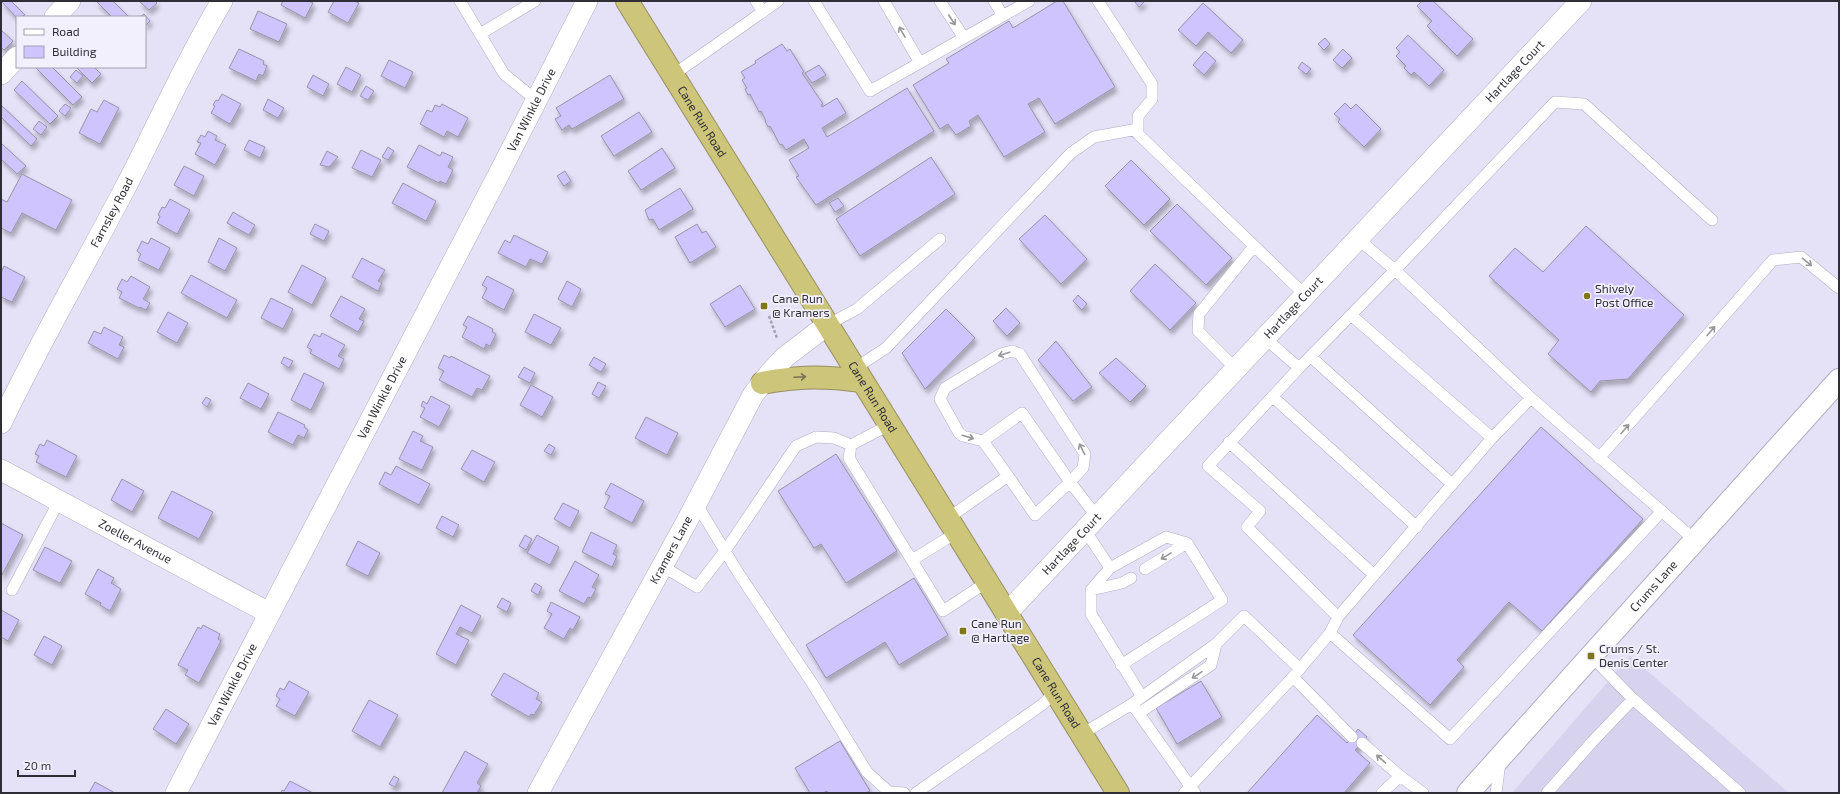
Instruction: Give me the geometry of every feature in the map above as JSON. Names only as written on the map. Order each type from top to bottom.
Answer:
[{"type":"highway","name":"Cane Run Road","points":[[627,1],[951,526],[1118,793]]},
{"type":"highway","points":[[762,383],[792,377],[858,375]]},
{"type":"main road","name":"Crums Lane","points":[[1468,793],[1696,541],[1839,380]]},
{"type":"street","points":[[56,16],[70,1]]},
{"type":"street","name":"Farnsley Road","points":[[1,423],[28,366],[125,189],[198,39],[222,1]]},
{"type":"street","name":"Van Winkle Drive","points":[[176,793],[587,1]]},
{"type":"street","name":"Hartlage Court","points":[[1006,614],[1581,1]]},
{"type":"street","points":[[1,74],[16,58]]},
{"type":"street","name":"Kramers Lane","points":[[538,793],[662,566],[753,395],[785,357],[827,325]]},
{"type":"street","name":"Zoeller Avenue","points":[[1,470],[269,613]]},
{"type":"lane","points":[[460,1],[504,74],[536,100]]},
{"type":"lane","points":[[480,34],[535,1]]},
{"type":"lane","points":[[756,1],[763,12]]},
{"type":"lane","points":[[673,75],[778,1]]},
{"type":"lane","points":[[814,1],[870,91],[1029,1]]},
{"type":"lane","points":[[884,1],[920,63]]},
{"type":"lane","points":[[940,1],[964,38]]},
{"type":"lane","points":[[994,1],[1003,16]]},
{"type":"lane","points":[[1098,1],[1152,84],[1152,99],[1138,116],[1138,134],[1305,295]]},
{"type":"lane","points":[[1338,617],[1247,527],[1260,511],[1208,466],[1229,442],[1555,102],[1584,104],[1712,220]]},
{"type":"lane","points":[[858,375],[886,348],[1071,153],[1094,137],[1138,129]]},
{"type":"lane","points":[[827,325],[857,309],[940,239]]},
{"type":"lane","points":[[1358,239],[1395,270],[1531,398],[1696,541]]},
{"type":"lane","points":[[1236,369],[1198,331],[1199,314],[1254,246]]},
{"type":"lane","points":[[1600,458],[1773,260],[1801,257],[1839,288]]},
{"type":"lane","points":[[1350,315],[1492,438]]},
{"type":"lane","points":[[1265,338],[1299,368]]},
{"type":"lane","points":[[1012,352],[1020,354],[1085,454],[1083,468],[1035,515],[983,441],[959,434],[940,400],[945,388],[1001,354],[1012,352]]},
{"type":"lane","points":[[1310,357],[1452,484]]},
{"type":"lane","points":[[1273,397],[1417,527]]},
{"type":"lane","points":[[1121,665],[1222,600],[1187,543],[1166,537],[1110,568],[1091,590],[1091,614],[1121,665],[1137,700],[1139,713],[1190,791],[1296,673],[1330,633],[1338,617],[1417,527],[1452,484],[1492,438],[1531,398]]},
{"type":"lane","points":[[983,441],[1022,413],[1070,482],[1091,524],[1110,568]]},
{"type":"lane","points":[[851,445],[889,425]]},
{"type":"lane","points":[[662,566],[697,587],[725,551],[796,446],[816,437],[834,438],[851,445]]},
{"type":"lane","points":[[1229,442],[1374,575]]},
{"type":"lane","points":[[851,445],[849,458],[943,611],[987,582]]},
{"type":"lane","points":[[912,560],[1008,476]]},
{"type":"lane","points":[[12,590],[59,501]]},
{"type":"lane","points":[[696,503],[725,551],[812,683],[867,772],[889,792],[904,793]]},
{"type":"lane","points":[[1330,633],[1450,739],[1662,511]]},
{"type":"lane","points":[[1145,569],[1187,543]]},
{"type":"lane","points":[[1091,590],[1122,583],[1131,578]]},
{"type":"lane","points":[[1082,734],[1137,700],[1216,644],[1244,616],[1357,740],[1423,793]]},
{"type":"lane","points":[[1139,713],[1211,665],[1216,644]]},
{"type":"lane","points":[[1591,656],[1633,699],[1740,793]]},
{"type":"lane","points":[[916,793],[1044,704],[1054,692]]},
{"type":"lane","points":[[1547,793],[1592,742],[1633,699]]},
{"type":"lane","points":[[1496,793],[1501,756]]},
{"type":"lane","points":[[1382,793],[1400,776]]},
{"type":"shaded area","points":[[1630,656],[1789,793],[1512,793]]},
{"type":"building","points":[[1,1],[11,1],[25,15],[16,17]]},
{"type":"building","points":[[96,1],[113,1],[128,16],[111,16]]},
{"type":"building","points":[[139,1],[155,1],[157,3],[149,10]]},
{"type":"building","points":[[283,1],[309,1],[313,3],[305,18],[281,5]]},
{"type":"building","points":[[334,1],[354,1],[359,3],[348,23],[328,12]]},
{"type":"building","points":[[1057,1],[1063,1],[1115,87],[1055,124],[1039,98],[1028,104],[1045,132],[1004,157],[978,115],[969,121],[971,126],[956,135],[948,124],[940,129],[913,85],[949,63],[946,59],[1009,21],[1013,28]]},
{"type":"building","points":[[1134,1],[1145,1],[1139,7]]},
{"type":"building","points":[[1422,1],[1433,1],[1473,39],[1457,56],[1427,26],[1432,21],[1417,6]]},
{"type":"building","points":[[1203,3],[1243,40],[1231,53],[1208,32],[1196,46],[1178,30]]},
{"type":"building","points":[[258,11],[287,24],[279,42],[250,29]]},
{"type":"building","points":[[146,16],[150,21],[146,25]]},
{"type":"building","points":[[1,30],[13,41],[4,50],[1,47]]},
{"type":"building","points":[[1408,35],[1444,70],[1429,86],[1414,72],[1411,75],[1404,68],[1406,66],[1396,56],[1400,52],[1396,48]]},
{"type":"building","points":[[1325,38],[1330,44],[1324,50],[1318,44]]},
{"type":"building","points":[[782,44],[787,51],[790,49],[804,72],[802,73],[823,104],[821,105],[822,107],[837,98],[846,113],[822,128],[827,137],[907,88],[934,131],[816,205],[796,177],[799,176],[789,160],[809,148],[804,139],[786,150],[782,144],[780,145],[770,126],[768,127],[761,111],[759,112],[750,94],[748,95],[745,89],[747,88],[742,80],[745,78],[741,72]]},
{"type":"building","points":[[239,49],[264,61],[263,64],[267,66],[263,76],[259,74],[256,81],[229,68]]},
{"type":"building","points":[[1343,49],[1352,58],[1342,68],[1333,60]]},
{"type":"building","points":[[1205,51],[1216,61],[1204,75],[1193,65]]},
{"type":"building","points":[[389,60],[413,72],[405,88],[381,76]]},
{"type":"building","points":[[1302,62],[1311,69],[1306,74],[1298,68]]},
{"type":"building","points":[[819,65],[826,75],[812,83],[805,73]]},
{"type":"building","points":[[346,67],[361,75],[352,92],[337,84]]},
{"type":"building","points":[[36,68],[53,68],[82,97],[73,105]]},
{"type":"building","points":[[77,68],[95,68],[101,74],[92,83]]},
{"type":"building","points":[[76,70],[83,76],[77,83],[70,77]]},
{"type":"building","points":[[313,75],[329,84],[323,96],[307,87]]},
{"type":"building","points":[[610,75],[624,99],[572,129],[569,125],[562,130],[555,119],[561,116],[556,108]]},
{"type":"building","points":[[22,81],[58,116],[50,124],[14,90]]},
{"type":"building","points":[[366,86],[374,91],[368,100],[360,96]]},
{"type":"building","points":[[222,94],[241,104],[230,124],[211,113],[215,106],[213,105],[216,100],[218,101]]},
{"type":"building","points":[[268,99],[284,108],[278,118],[263,110]]},
{"type":"building","points":[[104,100],[119,108],[100,144],[79,133],[91,109],[97,112]]},
{"type":"building","points":[[1345,103],[1351,109],[1356,104],[1381,129],[1364,147],[1338,122],[1340,119],[1334,114]]},
{"type":"building","points":[[65,104],[71,108],[65,116],[59,111]]},
{"type":"building","points":[[442,104],[468,118],[458,137],[447,131],[444,137],[420,124],[427,110],[432,112],[435,105],[440,107]]},
{"type":"building","points":[[1,105],[37,139],[31,146],[1,117]]},
{"type":"building","points":[[639,112],[652,132],[614,156],[601,136]]},
{"type":"building","points":[[39,121],[47,127],[41,135],[33,129]]},
{"type":"building","points":[[208,131],[217,136],[215,140],[226,145],[215,165],[195,154],[201,143],[197,142],[201,135],[205,137]]},
{"type":"building","points":[[249,140],[265,147],[260,158],[244,150]]},
{"type":"building","points":[[1,143],[26,166],[17,174],[1,159]]},
{"type":"building","points":[[419,145],[440,156],[442,152],[453,157],[448,167],[453,170],[446,184],[440,181],[439,183],[407,167]]},
{"type":"building","points":[[388,147],[394,151],[388,160],[382,157]]},
{"type":"building","points":[[662,148],[675,168],[641,190],[628,171]]},
{"type":"building","points":[[361,150],[381,160],[372,177],[352,168]]},
{"type":"building","points":[[327,151],[338,157],[329,167],[320,165]]},
{"type":"building","points":[[931,157],[955,194],[860,256],[836,219]]},
{"type":"building","points":[[1131,160],[1170,199],[1144,225],[1105,186]]},
{"type":"building","points":[[184,166],[204,176],[194,196],[174,185]]},
{"type":"building","points":[[565,171],[571,181],[564,186],[557,176]]},
{"type":"building","points":[[22,174],[72,200],[56,230],[22,213],[11,233],[1,228],[1,199],[7,202]]},
{"type":"building","points":[[403,183],[436,201],[426,221],[392,203]]},
{"type":"building","points":[[680,188],[693,209],[659,230],[653,219],[649,220],[645,210]]},
{"type":"building","points":[[838,198],[844,206],[835,212],[829,203]]},
{"type":"building","points":[[170,199],[190,210],[177,234],[157,223],[160,216],[158,215],[162,207],[165,208]]},
{"type":"building","points":[[1177,204],[1232,258],[1206,285],[1150,231]]},
{"type":"building","points":[[233,212],[255,225],[249,235],[227,223]]},
{"type":"building","points":[[1045,215],[1087,259],[1061,284],[1019,239]]},
{"type":"building","points":[[315,224],[329,231],[324,241],[310,234]]},
{"type":"building","points":[[697,224],[702,233],[706,231],[716,247],[690,263],[675,237]]},
{"type":"building","name":"Shively Post Office","points":[[1586,226],[1684,315],[1628,379],[1600,381],[1591,392],[1548,354],[1559,340],[1489,276],[1515,248],[1543,272]]},
{"type":"building","points":[[514,235],[548,252],[542,264],[530,259],[526,267],[498,253],[505,240],[510,243]]},
{"type":"building","points":[[151,238],[170,248],[159,270],[138,260],[141,254],[137,251],[142,241],[148,244]]},
{"type":"building","points":[[219,238],[237,248],[225,271],[208,262]]},
{"type":"building","points":[[362,258],[385,270],[378,281],[382,283],[378,291],[352,277]]},
{"type":"building","points":[[1155,264],[1196,303],[1170,330],[1130,291]]},
{"type":"building","points":[[302,265],[326,278],[312,305],[288,292]]},
{"type":"building","points":[[4,266],[25,277],[12,302],[1,297],[1,273]]},
{"type":"building","points":[[191,275],[237,300],[227,318],[181,293]]},
{"type":"building","points":[[131,276],[150,287],[143,299],[150,303],[146,310],[119,298],[122,292],[117,289],[122,279],[127,282]]},
{"type":"building","points":[[487,276],[514,290],[504,310],[482,298],[487,288],[482,285]]},
{"type":"building","points":[[567,281],[581,289],[572,307],[558,299]]},
{"type":"building","points":[[740,285],[755,309],[725,327],[710,304]]},
{"type":"building","points":[[1078,295],[1087,304],[1082,310],[1073,301]]},
{"type":"building","points":[[341,296],[365,309],[359,319],[364,321],[358,332],[330,316]]},
{"type":"building","points":[[271,298],[293,309],[283,329],[261,318]]},
{"type":"building","points":[[1006,308],[1020,323],[1007,336],[993,321]]},
{"type":"building","points":[[946,309],[975,338],[925,389],[902,353]]},
{"type":"building","points":[[168,312],[188,323],[177,343],[157,332]]},
{"type":"building","points":[[534,314],[561,328],[551,345],[525,332]]},
{"type":"building","points":[[468,316],[493,329],[492,332],[496,334],[490,346],[486,344],[484,349],[462,337],[467,327],[463,325]]},
{"type":"building","points":[[104,327],[123,337],[119,345],[124,347],[118,359],[88,343],[94,331],[101,334]]},
{"type":"building","points":[[322,333],[345,345],[338,356],[344,359],[339,369],[310,353],[312,350],[307,347],[314,334],[320,337]]},
{"type":"building","points":[[1056,341],[1092,387],[1073,401],[1038,360]]},
{"type":"building","points":[[444,355],[450,358],[451,356],[490,376],[482,390],[477,388],[472,397],[439,380],[444,371],[438,368]]},
{"type":"building","points":[[284,357],[293,361],[289,368],[281,363]]},
{"type":"building","points":[[594,357],[606,364],[601,372],[589,365]]},
{"type":"building","points":[[1116,358],[1146,386],[1130,402],[1099,373]]},
{"type":"building","points":[[524,367],[535,373],[530,383],[518,377]]},
{"type":"building","points":[[304,373],[324,383],[311,410],[291,400]]},
{"type":"building","points":[[598,382],[606,386],[599,398],[592,394]]},
{"type":"building","points":[[248,383],[269,394],[261,409],[240,398]]},
{"type":"building","points":[[531,385],[553,397],[542,417],[520,405]]},
{"type":"building","points":[[431,396],[450,406],[439,427],[420,417],[425,408],[421,406],[423,401],[427,404]]},
{"type":"building","points":[[206,397],[211,400],[207,407],[202,403]]},
{"type":"building","points":[[278,412],[305,425],[304,427],[308,430],[304,438],[298,435],[293,445],[268,432]]},
{"type":"building","points":[[646,417],[678,433],[667,455],[635,438]]},
{"type":"building","points":[[1541,427],[1643,519],[1542,631],[1509,602],[1457,660],[1464,667],[1430,705],[1353,635]]},
{"type":"building","points":[[413,431],[423,436],[420,441],[433,447],[422,470],[399,459]]},
{"type":"building","points":[[47,440],[77,456],[66,477],[36,462],[39,456],[35,454],[40,444],[44,446]]},
{"type":"building","points":[[549,444],[555,448],[551,455],[544,451]]},
{"type":"building","points":[[472,450],[495,462],[484,482],[461,469]]},
{"type":"building","points":[[836,454],[897,551],[846,583],[821,544],[814,548],[778,491]]},
{"type":"building","points":[[396,466],[430,484],[419,505],[379,484],[385,472],[391,475]]},
{"type":"building","points":[[122,479],[144,491],[132,512],[111,500]]},
{"type":"building","points":[[611,483],[644,501],[632,523],[604,508],[610,496],[605,494]]},
{"type":"building","points":[[172,491],[213,512],[199,539],[158,518]]},
{"type":"building","points":[[563,503],[579,511],[570,528],[554,519]]},
{"type":"building","points":[[442,516],[459,525],[453,537],[436,528]]},
{"type":"building","points":[[1,523],[23,535],[2,575],[1,574]]},
{"type":"building","points":[[591,532],[617,545],[613,554],[617,556],[612,567],[582,552]]},
{"type":"building","points":[[525,535],[532,539],[526,550],[519,546]]},
{"type":"building","points":[[537,535],[559,547],[550,565],[527,553]]},
{"type":"building","points":[[358,541],[380,553],[368,576],[346,565]]},
{"type":"building","points":[[45,547],[72,561],[60,583],[33,570]]},
{"type":"building","points":[[575,561],[599,575],[592,587],[596,589],[591,598],[588,597],[584,604],[559,591]]},
{"type":"building","points":[[98,569],[114,578],[111,583],[121,589],[110,611],[100,605],[101,603],[85,594]]},
{"type":"building","points":[[914,578],[948,635],[899,665],[885,642],[826,678],[806,645]]},
{"type":"building","points":[[535,583],[542,587],[538,595],[531,591]]},
{"type":"building","points":[[502,598],[511,603],[507,612],[497,607]]},
{"type":"building","points":[[551,602],[580,617],[573,630],[570,628],[564,639],[544,628],[552,614],[547,611]]},
{"type":"building","points":[[461,605],[481,616],[472,633],[460,627],[456,634],[469,640],[456,665],[436,654]]},
{"type":"building","points":[[1,610],[19,620],[8,641],[1,637]]},
{"type":"building","points":[[203,625],[220,634],[218,639],[221,641],[199,683],[185,675],[188,670],[178,665],[198,627],[201,629]]},
{"type":"building","points":[[44,636],[62,646],[52,665],[34,655]]},
{"type":"building","points":[[504,673],[539,693],[536,699],[542,702],[534,715],[531,714],[529,717],[491,695]]},
{"type":"building","points":[[289,681],[309,692],[295,716],[276,706],[280,699],[276,696],[280,688],[284,690]]},
{"type":"building","points":[[1201,681],[1222,717],[1177,744],[1156,708]]},
{"type":"building","points":[[369,700],[398,715],[380,747],[352,731]]},
{"type":"building","points":[[166,709],[189,724],[176,744],[153,729]]},
{"type":"building","points":[[1317,715],[1347,743],[1358,729],[1367,737],[1355,750],[1370,763],[1344,793],[1247,793]]},
{"type":"building","points":[[840,741],[870,791],[866,793],[828,793],[827,791],[823,793],[810,793],[795,768]]},
{"type":"building","points":[[465,751],[488,764],[477,783],[481,786],[477,793],[442,793]]},
{"type":"building","points":[[394,776],[399,779],[395,787],[389,784]]},
{"type":"building","points":[[290,781],[313,793],[281,793]]},
{"type":"building","points":[[95,782],[115,793],[89,793]]},
{"type":"place","name":"Shively Post Office","points":[[1587,296]]},
{"type":"place","name":"Cane Run @ Kramers","points":[[764,306]]},
{"type":"place","name":"Cane Run @ Hartlage","points":[[963,631]]},
{"type":"place","name":"Crums / St. Denis Center","points":[[1591,656]]}]
